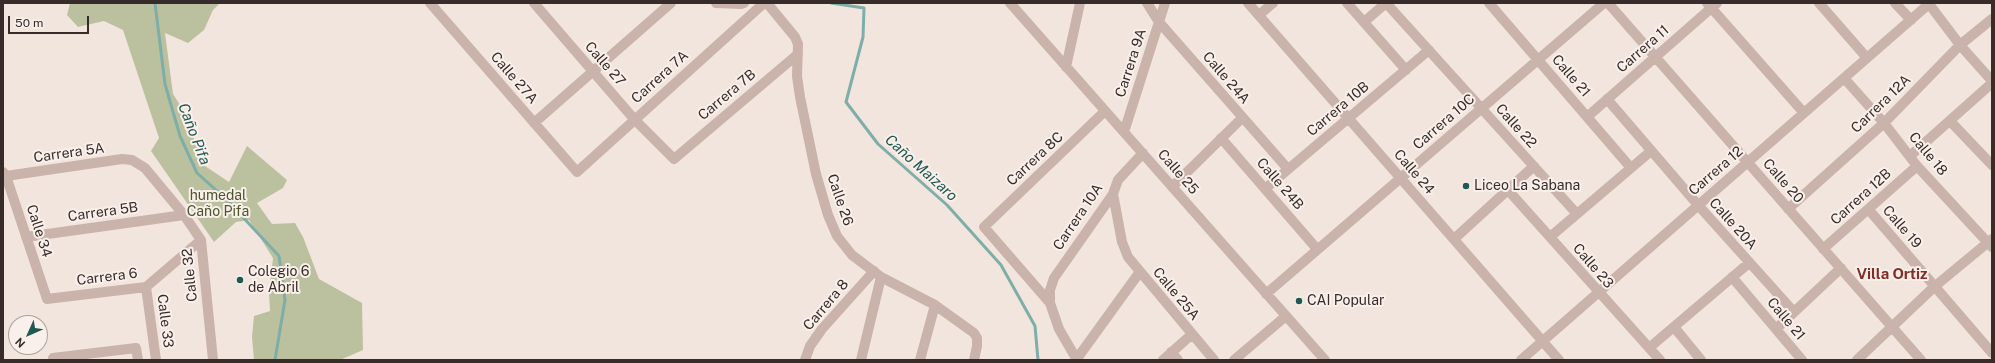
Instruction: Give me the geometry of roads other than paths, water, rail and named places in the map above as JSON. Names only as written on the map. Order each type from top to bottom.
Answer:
[{"type":"street","name":"Calle 27A","points":[[430,3],[576,172]]},
{"type":"street","name":"Calle 27","points":[[534,3],[634,119],[674,159]]},
{"type":"street","points":[[534,123],[671,3]]},
{"type":"street","points":[[716,3],[744,3]]},
{"type":"street","name":"Calle 26","points":[[765,3],[795,37],[798,54],[797,76],[800,97],[816,174],[828,215],[837,236],[846,248],[878,274],[935,305],[974,333],[977,338],[974,360]]},
{"type":"street","name":"Carrera 7A","points":[[576,172],[765,3]]},
{"type":"street","name":"Calle 25","points":[[1010,3],[1325,360]]},
{"type":"street","points":[[1066,67],[1080,3]]},
{"type":"street","name":"Calle 24A","points":[[1147,3],[1159,22],[1288,169]]},
{"type":"street","name":"Carrera 9A","points":[[1124,132],[1165,3]]},
{"type":"street","name":"Calle 24","points":[[1248,3],[1559,360]]},
{"type":"street","points":[[1259,15],[1273,3]]},
{"type":"street","points":[[1347,3],[1406,70]]},
{"type":"street","points":[[1364,22],[1386,3]]},
{"type":"street","name":"Calle 22","points":[[1386,3],[1577,214]]},
{"type":"street","name":"Calle 21","points":[[1489,3],[1632,168]]},
{"type":"street","name":"Carrera 10C","points":[[1266,294],[1604,3]]},
{"type":"street","name":"Calle 20","points":[[1608,3],[1921,360]]},
{"type":"street","points":[[1819,3],[1867,58]]},
{"type":"street","points":[[1895,3],[1911,20]]},
{"type":"street","points":[[1910,156],[1992,82],[1960,45],[1929,4]]},
{"type":"street","name":"Carrera 12","points":[[1521,360],[1929,4]]},
{"type":"street","points":[[1712,5],[1804,113]]},
{"type":"street","name":"Carrera 11","points":[[1587,117],[1712,5]]},
{"type":"street","name":"Carrera 12A","points":[[1788,209],[1884,123],[1960,45],[1992,19]]},
{"type":"street","name":"Carrera 10B","points":[[1266,188],[1429,50]]},
{"type":"street","name":"Carrera 7B","points":[[674,159],[798,54]]},
{"type":"street","name":"Calle 18","points":[[1844,78],[1884,123],[1918,166],[1991,243]]},
{"type":"street","name":"Calle 20A","points":[[1607,99],[1698,206],[1794,312]]},
{"type":"street","name":"Carrera 8C","points":[[1050,303],[984,227],[1106,111]]},
{"type":"street","points":[[1172,187],[1242,118]]},
{"type":"street","points":[[1950,121],[1992,166]]},
{"type":"street","name":"Calle 24B","points":[[1221,138],[1266,188],[1317,249]]},
{"type":"street","points":[[1550,237],[1651,151]]},
{"type":"street","name":"Carrera 10A","points":[[1050,303],[1050,290],[1054,278],[1114,194],[1118,180],[1143,153]]},
{"type":"street","name":"Carrera 5A","points":[[5,174],[127,159],[136,162]]},
{"type":"street","name":"Calle 32","points":[[136,162],[145,168],[184,214],[201,240],[213,360]]},
{"type":"street","points":[[1454,239],[1507,189],[1534,166]]},
{"type":"street","name":"Carrera 12B","points":[[1824,249],[1918,166]]},
{"type":"street","name":"Calle 34","points":[[5,174],[47,299]]},
{"type":"street","name":"Calle 23","points":[[1507,189],[1660,360]]},
{"type":"street","name":"Calle 25A","points":[[1114,194],[1122,242],[1128,257],[1139,273],[1214,360]]},
{"type":"street","name":"Calle 19","points":[[1869,210],[1992,353]]},
{"type":"street","name":"Carrera 5B","points":[[26,237],[184,214]]},
{"type":"street","name":"Carrera 6","points":[[47,299],[146,286],[201,240]]},
{"type":"street","points":[[1857,360],[1893,328],[1934,287],[1991,243]]},
{"type":"street","points":[[1649,348],[1749,263]]},
{"type":"street","points":[[1776,329],[1841,268]]},
{"type":"street","points":[[1050,303],[1059,329],[1076,360],[1139,273]]},
{"type":"street","points":[[861,360],[878,274]]},
{"type":"street","name":"Carrera 8","points":[[805,360],[810,346],[822,329],[878,274]]},
{"type":"street","name":"Calle 21","points":[[1732,277],[1802,360]]},
{"type":"street","name":"Calle 33","points":[[146,286],[156,360]]},
{"type":"street","points":[[920,360],[935,305]]},
{"type":"street","points":[[1234,360],[1286,316]]},
{"type":"street","points":[[1674,327],[1701,360]]},
{"type":"street","points":[[1163,360],[1175,356],[1191,335]]},
{"type":"street","points":[[53,358],[136,348],[138,360]]},
{"type":"waterway","name":"Caño Pifa","points":[[155,3],[165,84],[180,136],[197,173],[225,198],[279,256],[285,300],[275,360]]},
{"type":"waterway","name":"Caño Maizaro","points":[[831,3],[864,8],[863,37],[846,102],[878,144],[947,205],[1001,265],[1035,326],[1038,360]]},
{"type":"place","name":"Liceo La Sabana","points":[[1466,186]]},
{"type":"place","name":"Colegio 6 de Abril","points":[[240,280]]},
{"type":"place","name":"CAI Popular","points":[[1299,301]]},
{"type":"district","name":"Villa Ortiz","points":[[1892,274]]},
{"type":"park label","name":"humedal Caño Pifa","points":[[218,204]]}]
